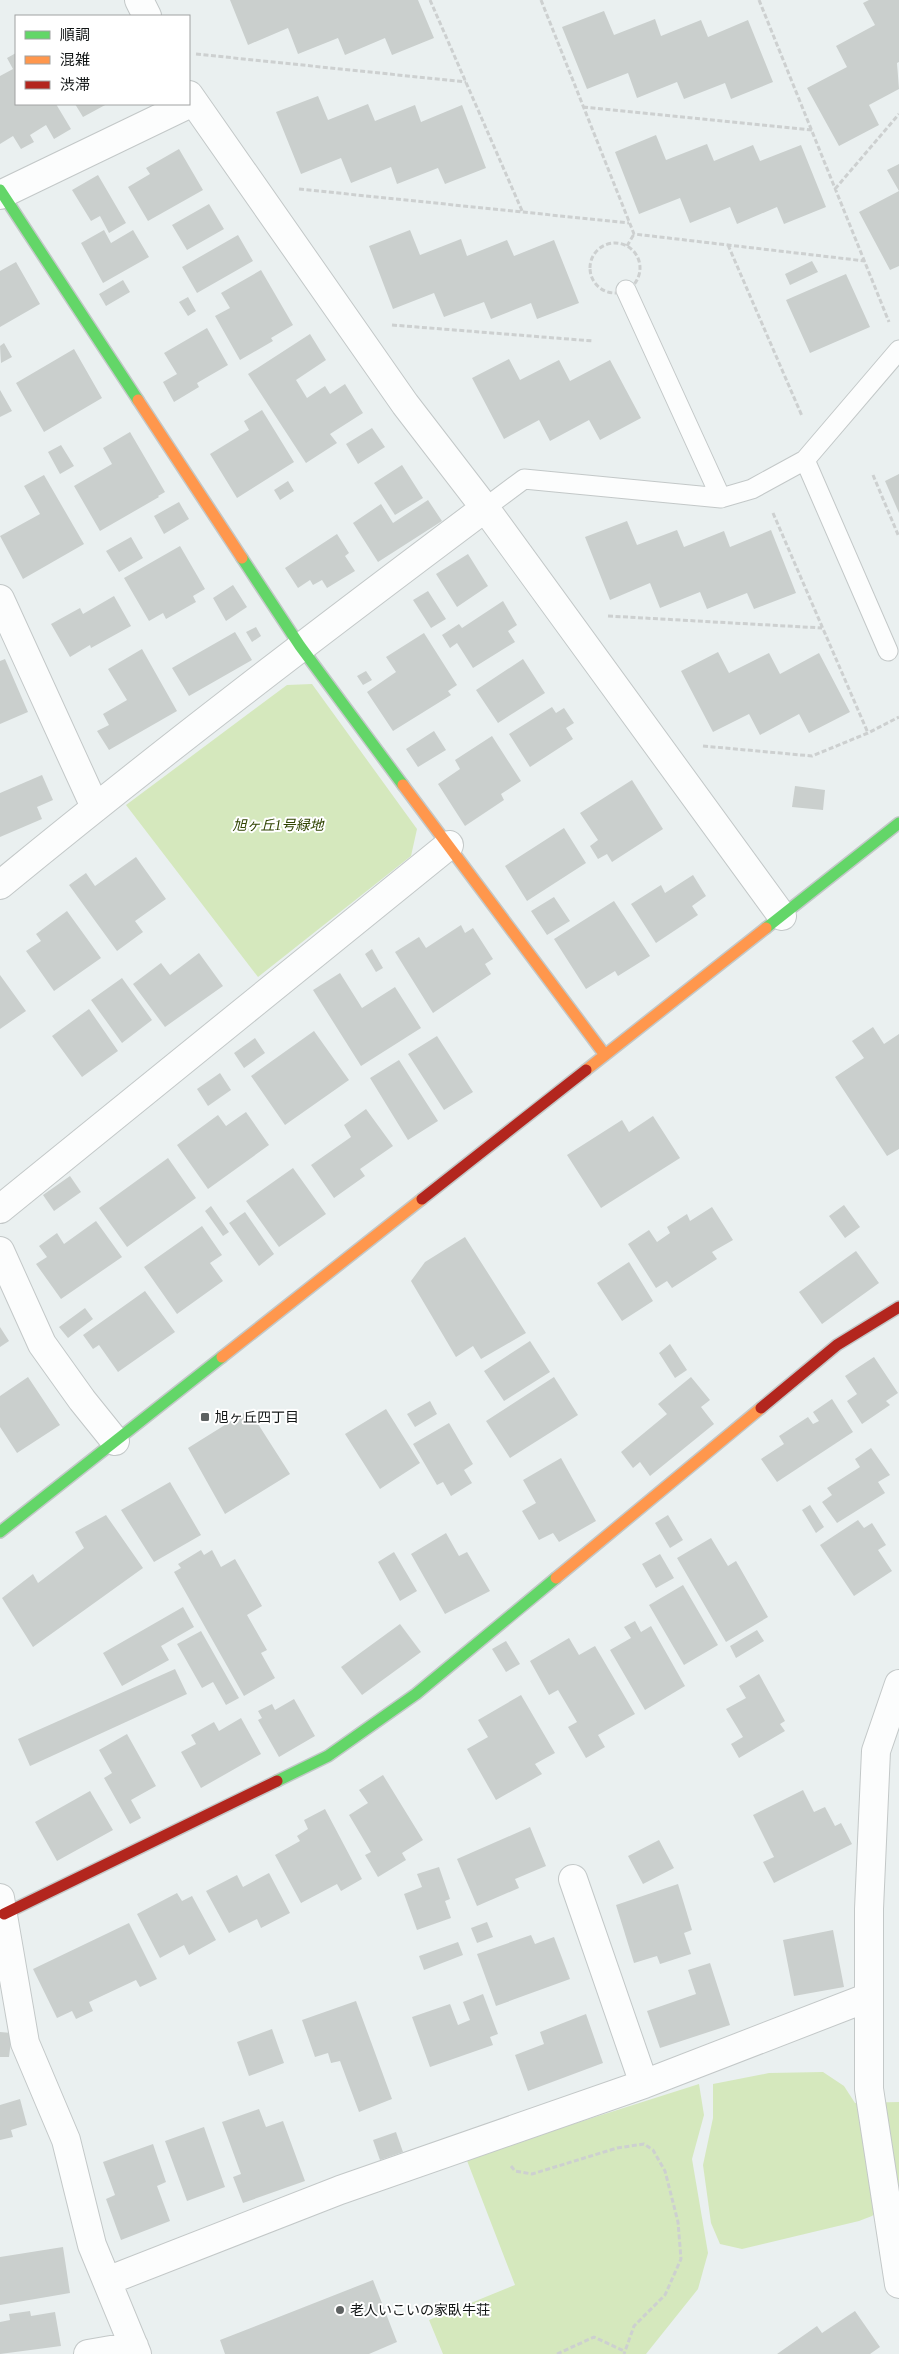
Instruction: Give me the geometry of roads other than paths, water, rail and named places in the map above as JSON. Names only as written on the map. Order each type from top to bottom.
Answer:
[{"type":"street","points":[[139,0],[146,15]]},
{"type":"street","points":[[191,98],[368,352],[485,508],[782,916]]},
{"type":"street","points":[[177,105],[1,193],[300,646],[605,1055]]},
{"type":"street","points":[[0,885],[95,807],[300,646],[485,508]]},
{"type":"street","points":[[0,599],[95,807]]},
{"type":"street","points":[[0,1532],[899,823]]},
{"type":"street","points":[[0,1209],[449,845]]},
{"type":"street","points":[[0,1251],[42,1344],[82,1400],[115,1441]]},
{"type":"street","points":[[88,2354],[136,2350],[92,2245],[66,2140],[25,2043],[2,1906],[328,1756],[416,1694],[837,1345],[899,1307]]},
{"type":"street","points":[[899,1684],[876,1751],[869,1909],[869,2089],[899,2284]]},
{"type":"street","points":[[572,1879],[644,2084]]},
{"type":"street","points":[[107,2281],[340,2190],[644,2084],[869,1997]]},
{"type":"lane","points":[[626,290],[720,498]]},
{"type":"lane","points":[[485,508],[524,479],[720,498],[752,489],[810,453],[899,350]]},
{"type":"lane","points":[[810,453],[888,650]]},
{"type":"place","name":"旭ヶ丘四丁目","points":[[205,1417]]},
{"type":"place","name":"老人いこいの家臥牛荘","points":[[340,2310]]},
{"type":"park label","name":"旭ヶ丘1号緑地","points":[[278,825]]}]
